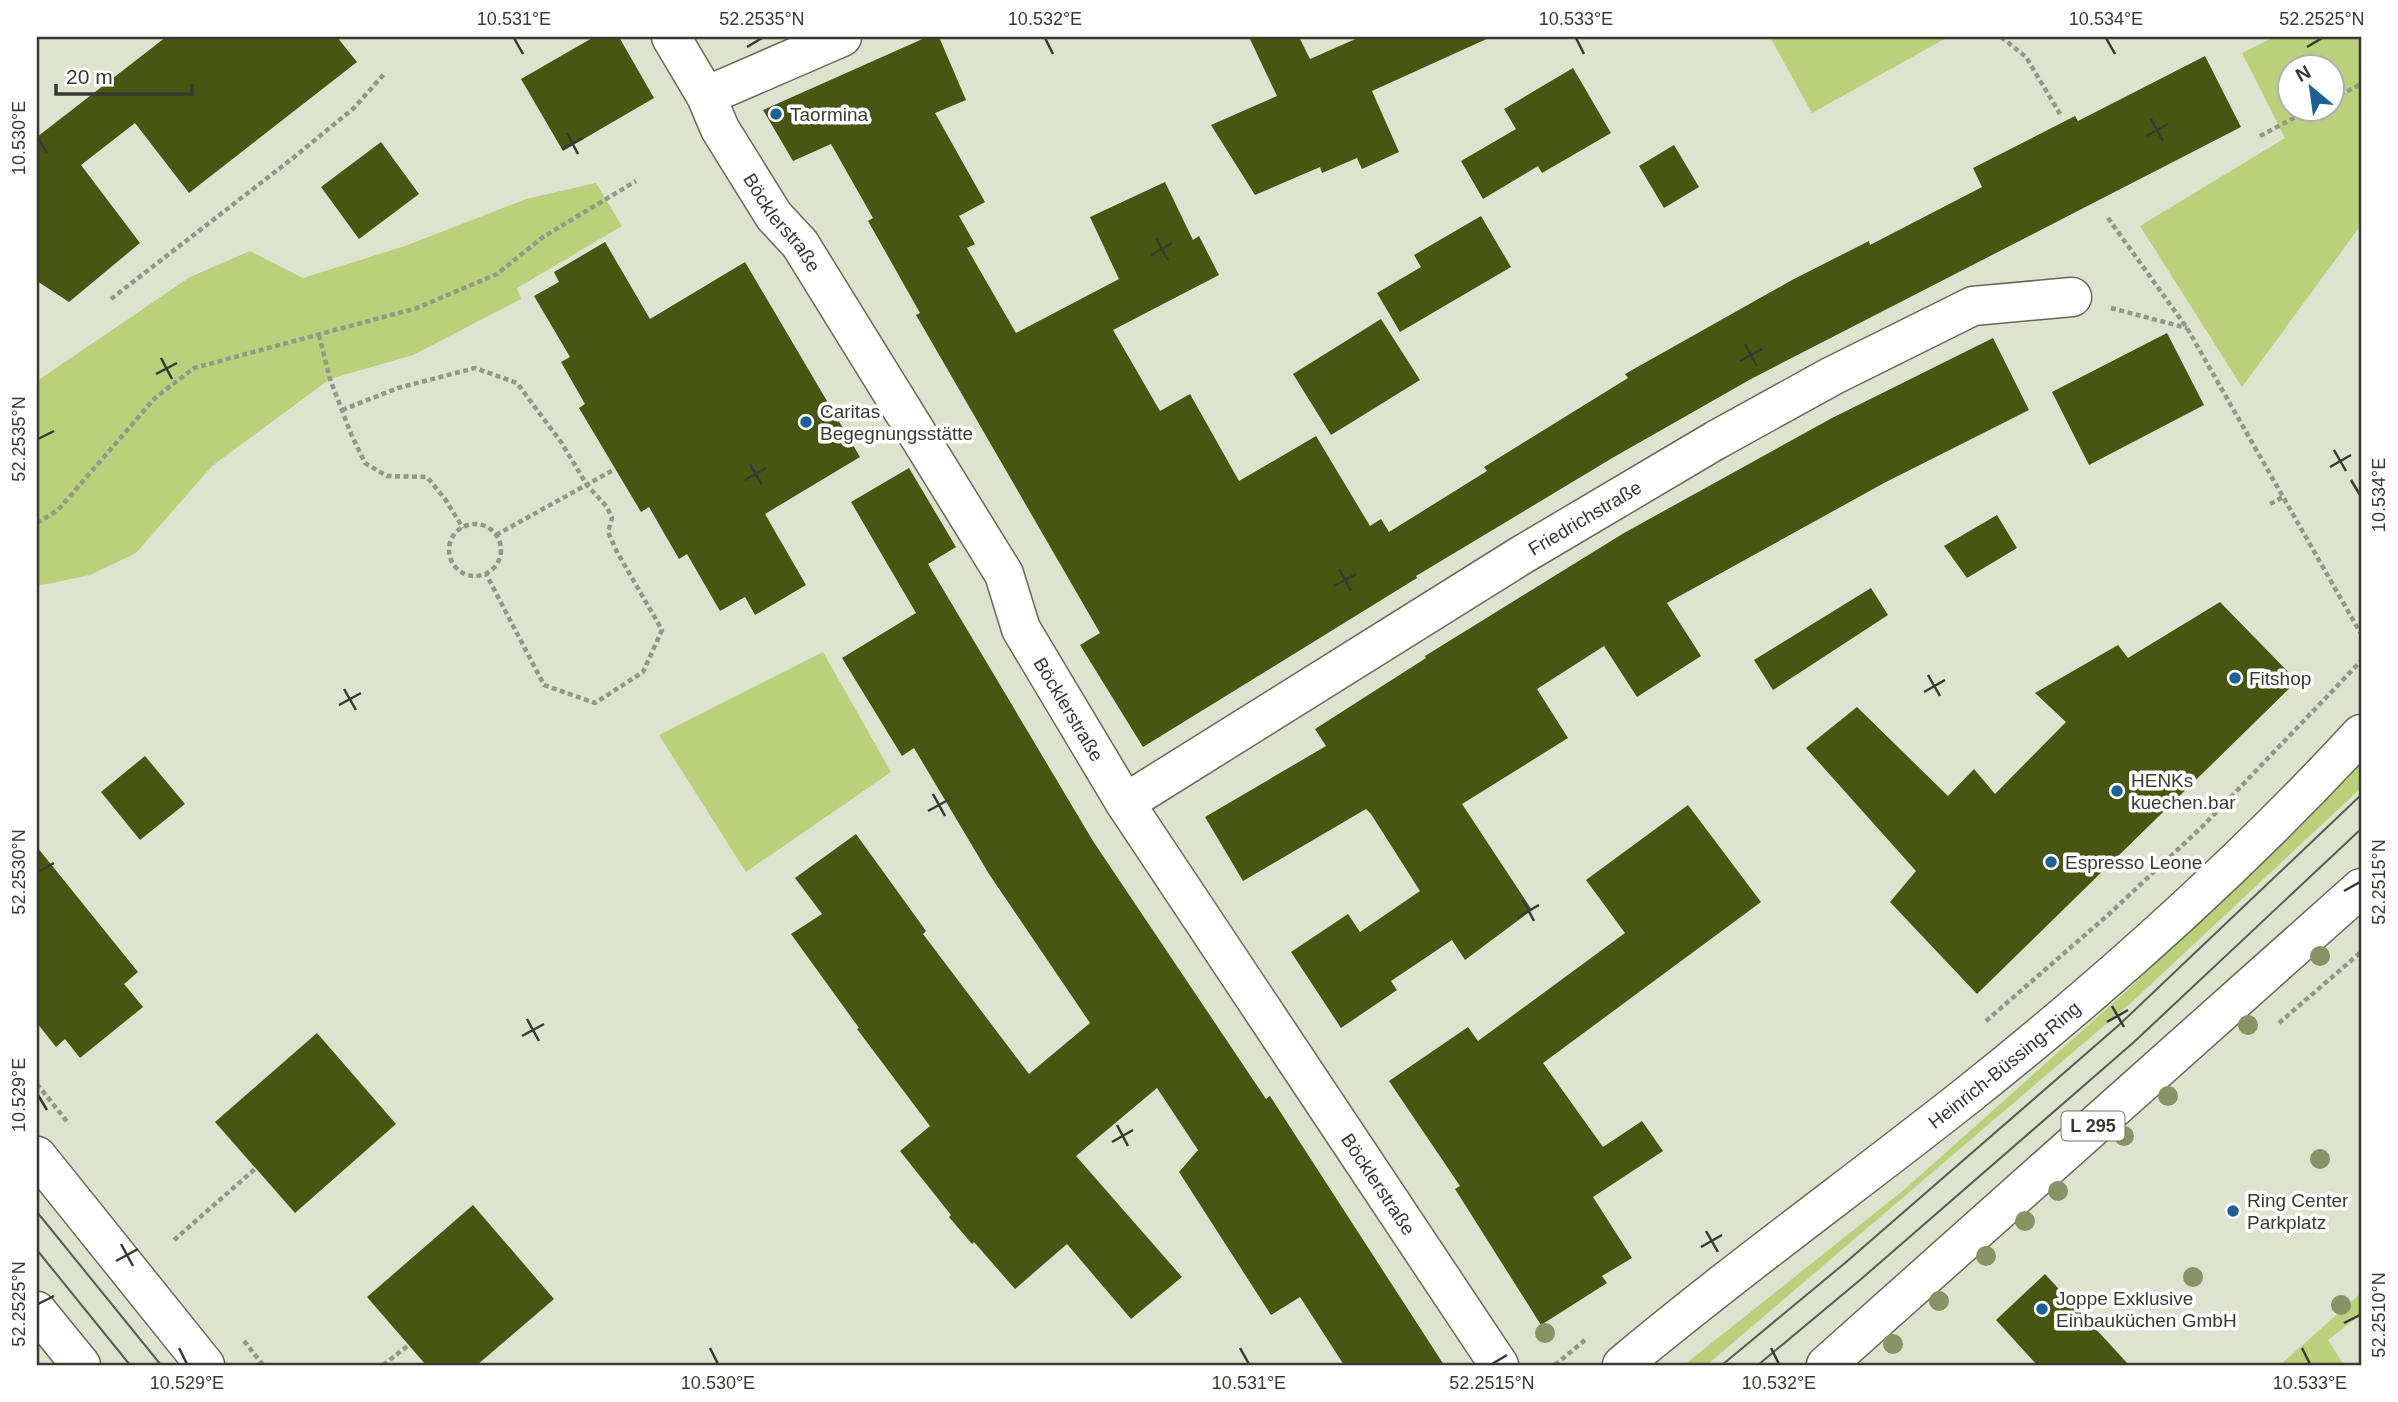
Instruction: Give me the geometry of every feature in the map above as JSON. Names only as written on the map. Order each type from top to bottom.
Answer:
[{"type":"street","name":"Böcklerstraße","points":[[671,37],[706,96],[720,129],[774,216],[800,244],[1004,575],[1021,629],[1125,803],[1499,1365]]},
{"type":"street","points":[[706,96],[842,37]]},
{"type":"street","name":"Friedrichstraße","points":[[1125,803],[1520,556],[1704,447],[1832,376],[1973,306],[2072,298]]},
{"type":"street","name":"Heinrich-Büssing-Ring","points":[[1622,1365],[1714,1288],[1964,1098],[2087,997],[2183,913],[2298,801],[2361,734]]},
{"type":"street","name":"L 295","points":[[1826,1365],[2361,888]]},
{"type":"street","points":[[37,1156],[205,1365]]},
{"type":"street","points":[[37,1311],[80,1365]]},
{"type":"path","points":[[2001,37],[2026,57],[2060,114]]},
{"type":"path","points":[[111,299],[354,108],[384,74]]},
{"type":"path","points":[[2260,136],[2286,122]]},
{"type":"path","points":[[37,523],[58,510],[155,398],[194,368],[417,308],[497,274],[542,237],[636,181]]},
{"type":"path","points":[[2108,218],[2188,328],[2361,634]]},
{"type":"path","points":[[2072,298],[2188,328]]},
{"type":"path","points":[[319,335],[330,379],[365,463],[387,476],[427,477],[463,528]]},
{"type":"path","points":[[342,410],[398,388],[475,368],[517,383],[561,442],[587,485],[607,507],[612,517],[608,532],[612,542],[662,630],[643,672],[595,703],[544,685],[486,574]]},
{"type":"path","points":[[496,535],[615,469]]},
{"type":"path","points":[[2270,504],[2283,496]]},
{"type":"path","points":[[470,524],[485,526],[496,535],[501,550],[498,564],[486,574],[472,577],[458,571],[449,559],[449,544],[456,531],[470,524]]},
{"type":"path","points":[[1984,1022],[2108,915],[2206,824],[2361,661]]},
{"type":"path","points":[[174,1240],[256,1168]]},
{"type":"path","points":[[1555,1365],[1586,1339]]},
{"type":"path","points":[[383,1365],[409,1345]]},
{"type":"path","points":[[1571,1352],[1579,1362]]},
{"type":"green space","points":[[1770,37],[1948,37],[1812,113]]},
{"type":"green space","points":[[2274,37],[2361,37],[2361,225],[2242,387],[2140,226],[2285,138],[2277,122],[2346,122],[2346,52],[2276,52],[2276,120],[2242,53]]},
{"type":"green space","points":[[596,183],[622,226],[517,288],[521,299],[413,355],[330,379],[212,466],[136,553],[90,575],[37,586],[37,381],[190,277],[250,251],[303,278],[408,245],[526,199]]},
{"type":"green space","points":[[823,652],[891,772],[746,872],[659,735]]},
{"type":"green space","points":[[2361,764],[2361,788],[2133,1001],[1707,1365],[1684,1365],[1905,1189],[2131,987]]},
{"type":"green space","points":[[2361,1293],[2361,1314],[2328,1340],[2344,1365],[2280,1365]]},
{"type":"building","points":[[166,37],[337,37],[357,62],[189,193],[135,123],[81,165],[140,243],[69,302],[37,281],[37,137]]},
{"type":"building","points":[[594,37],[619,37],[654,98],[563,151],[521,79]]},
{"type":"building","points":[[927,37],[939,37],[966,100],[935,113],[985,202],[959,216],[975,244],[967,248],[1016,333],[1119,279],[1090,217],[1165,182],[1193,240],[1199,236],[1219,275],[1113,330],[1160,411],[1190,394],[1239,481],[1316,436],[1370,526],[1381,519],[1389,532],[1487,471],[1484,467],[1628,378],[1625,374],[1792,280],[1869,241],[1870,245],[1982,187],[1973,168],[2075,116],[2078,121],[2205,56],[2241,127],[1751,379],[1614,457],[1416,576],[1417,578],[1143,747],[1080,645],[1100,633],[916,315],[920,313],[868,221],[873,218],[831,144],[793,161],[763,110]]},
{"type":"building","points":[[1249,37],[1299,37],[1310,59],[1360,37],[1491,37],[1372,91],[1399,152],[1362,169],[1357,158],[1322,173],[1320,167],[1255,195],[1211,125],[1277,96]]},
{"type":"building","points":[[1573,68],[1611,133],[1542,173],[1538,166],[1483,199],[1461,161],[1516,129],[1504,109]]},
{"type":"building","points":[[381,142],[419,194],[359,239],[321,187]]},
{"type":"building","points":[[1674,145],[1699,187],[1664,208],[1639,166]]},
{"type":"building","points":[[1481,216],[1511,267],[1400,332],[1377,293],[1421,267],[1414,255]]},
{"type":"building","points":[[605,242],[650,319],[745,262],[860,457],[765,514],[806,585],[755,615],[745,597],[720,611],[687,554],[679,559],[649,507],[641,512],[579,408],[585,404],[561,362],[570,357],[534,296],[559,282],[554,272]]},
{"type":"building","points":[[1381,319],[1420,380],[1331,435],[1293,374]]},
{"type":"building","points":[[2167,333],[2204,405],[2089,465],[2052,392]]},
{"type":"building","points":[[1993,338],[2029,410],[1884,483],[1667,603],[1701,656],[1637,697],[1604,646],[1537,689],[1568,738],[1462,804],[1532,910],[1465,960],[1452,940],[1391,981],[1397,990],[1341,1028],[1291,952],[1348,914],[1360,932],[1420,891],[1371,814],[1366,809],[1243,881],[1205,817],[1326,746],[1315,729],[1426,658],[1425,656],[1624,533],[1832,418]]},
{"type":"building","points":[[909,468],[956,547],[928,564],[1093,841],[1266,1099],[1270,1096],[1444,1365],[1344,1365],[1300,1297],[1271,1315],[1179,1172],[1198,1150],[1157,1088],[1076,1156],[1182,1277],[1131,1319],[1067,1244],[1015,1289],[949,1217],[951,1215],[900,1151],[930,1126],[857,1029],[859,1028],[791,934],[822,914],[795,878],[856,834],[926,931],[923,934],[1029,1074],[1090,1023],[989,874],[914,748],[902,756],[842,658],[916,613],[851,502]]},
{"type":"building","points":[[1997,515],[2017,548],[1967,578],[1944,546]]},
{"type":"building","points":[[1871,588],[1888,615],[1773,690],[1754,660]]},
{"type":"building","points":[[2220,602],[2297,681],[1977,994],[1890,902],[1916,871],[1806,748],[1857,707],[1948,796],[1974,769],[1995,794],[2066,722],[2035,693],[2118,645],[2128,658]]},
{"type":"building","points":[[145,756],[185,804],[140,840],[101,792]]},
{"type":"building","points":[[1688,805],[1761,902],[1543,1063],[1603,1147],[1642,1121],[1663,1151],[1593,1197],[1632,1258],[1602,1276],[1607,1283],[1541,1325],[1455,1189],[1460,1186],[1389,1081],[1468,1027],[1478,1041],[1625,933],[1586,880]]},
{"type":"building","points":[[37,847],[138,972],[124,984],[143,1007],[80,1058],[65,1039],[56,1047],[37,1023]]},
{"type":"building","points":[[317,1033],[396,1124],[295,1213],[215,1122]]},
{"type":"building","points":[[473,1205],[554,1299],[477,1365],[426,1365],[367,1297]]},
{"type":"building","name":"Joppe Exklusive Einbauküchen GmbH","points":[[2045,1274],[2129,1365],[2037,1365],[1996,1320]]},
{"type":"tram line","points":[[1722,1365],[1845,1263],[2119,1025],[2361,795]]},
{"type":"tram line","points":[[1758,1365],[2134,1042],[2361,829]]},
{"type":"tram line","points":[[37,1212],[161,1365]]},
{"type":"tram line","points":[[37,1250],[130,1365]]},
{"type":"place","name":"Taormina","points":[[776,114]]},
{"type":"place","name":"Caritas Begegnungsstätte","points":[[806,422]]},
{"type":"place","name":"Fitshop","points":[[2235,678]]},
{"type":"place","name":"HENKs kuechen.bar","points":[[2117,791]]},
{"type":"place","name":"Espresso Leone","points":[[2051,862]]},
{"type":"place","name":"Ring Center Parkplatz","points":[[2233,1211]]},
{"type":"place","name":"Joppe Exklusive Einbauküchen GmbH","points":[[2042,1309]]}]
